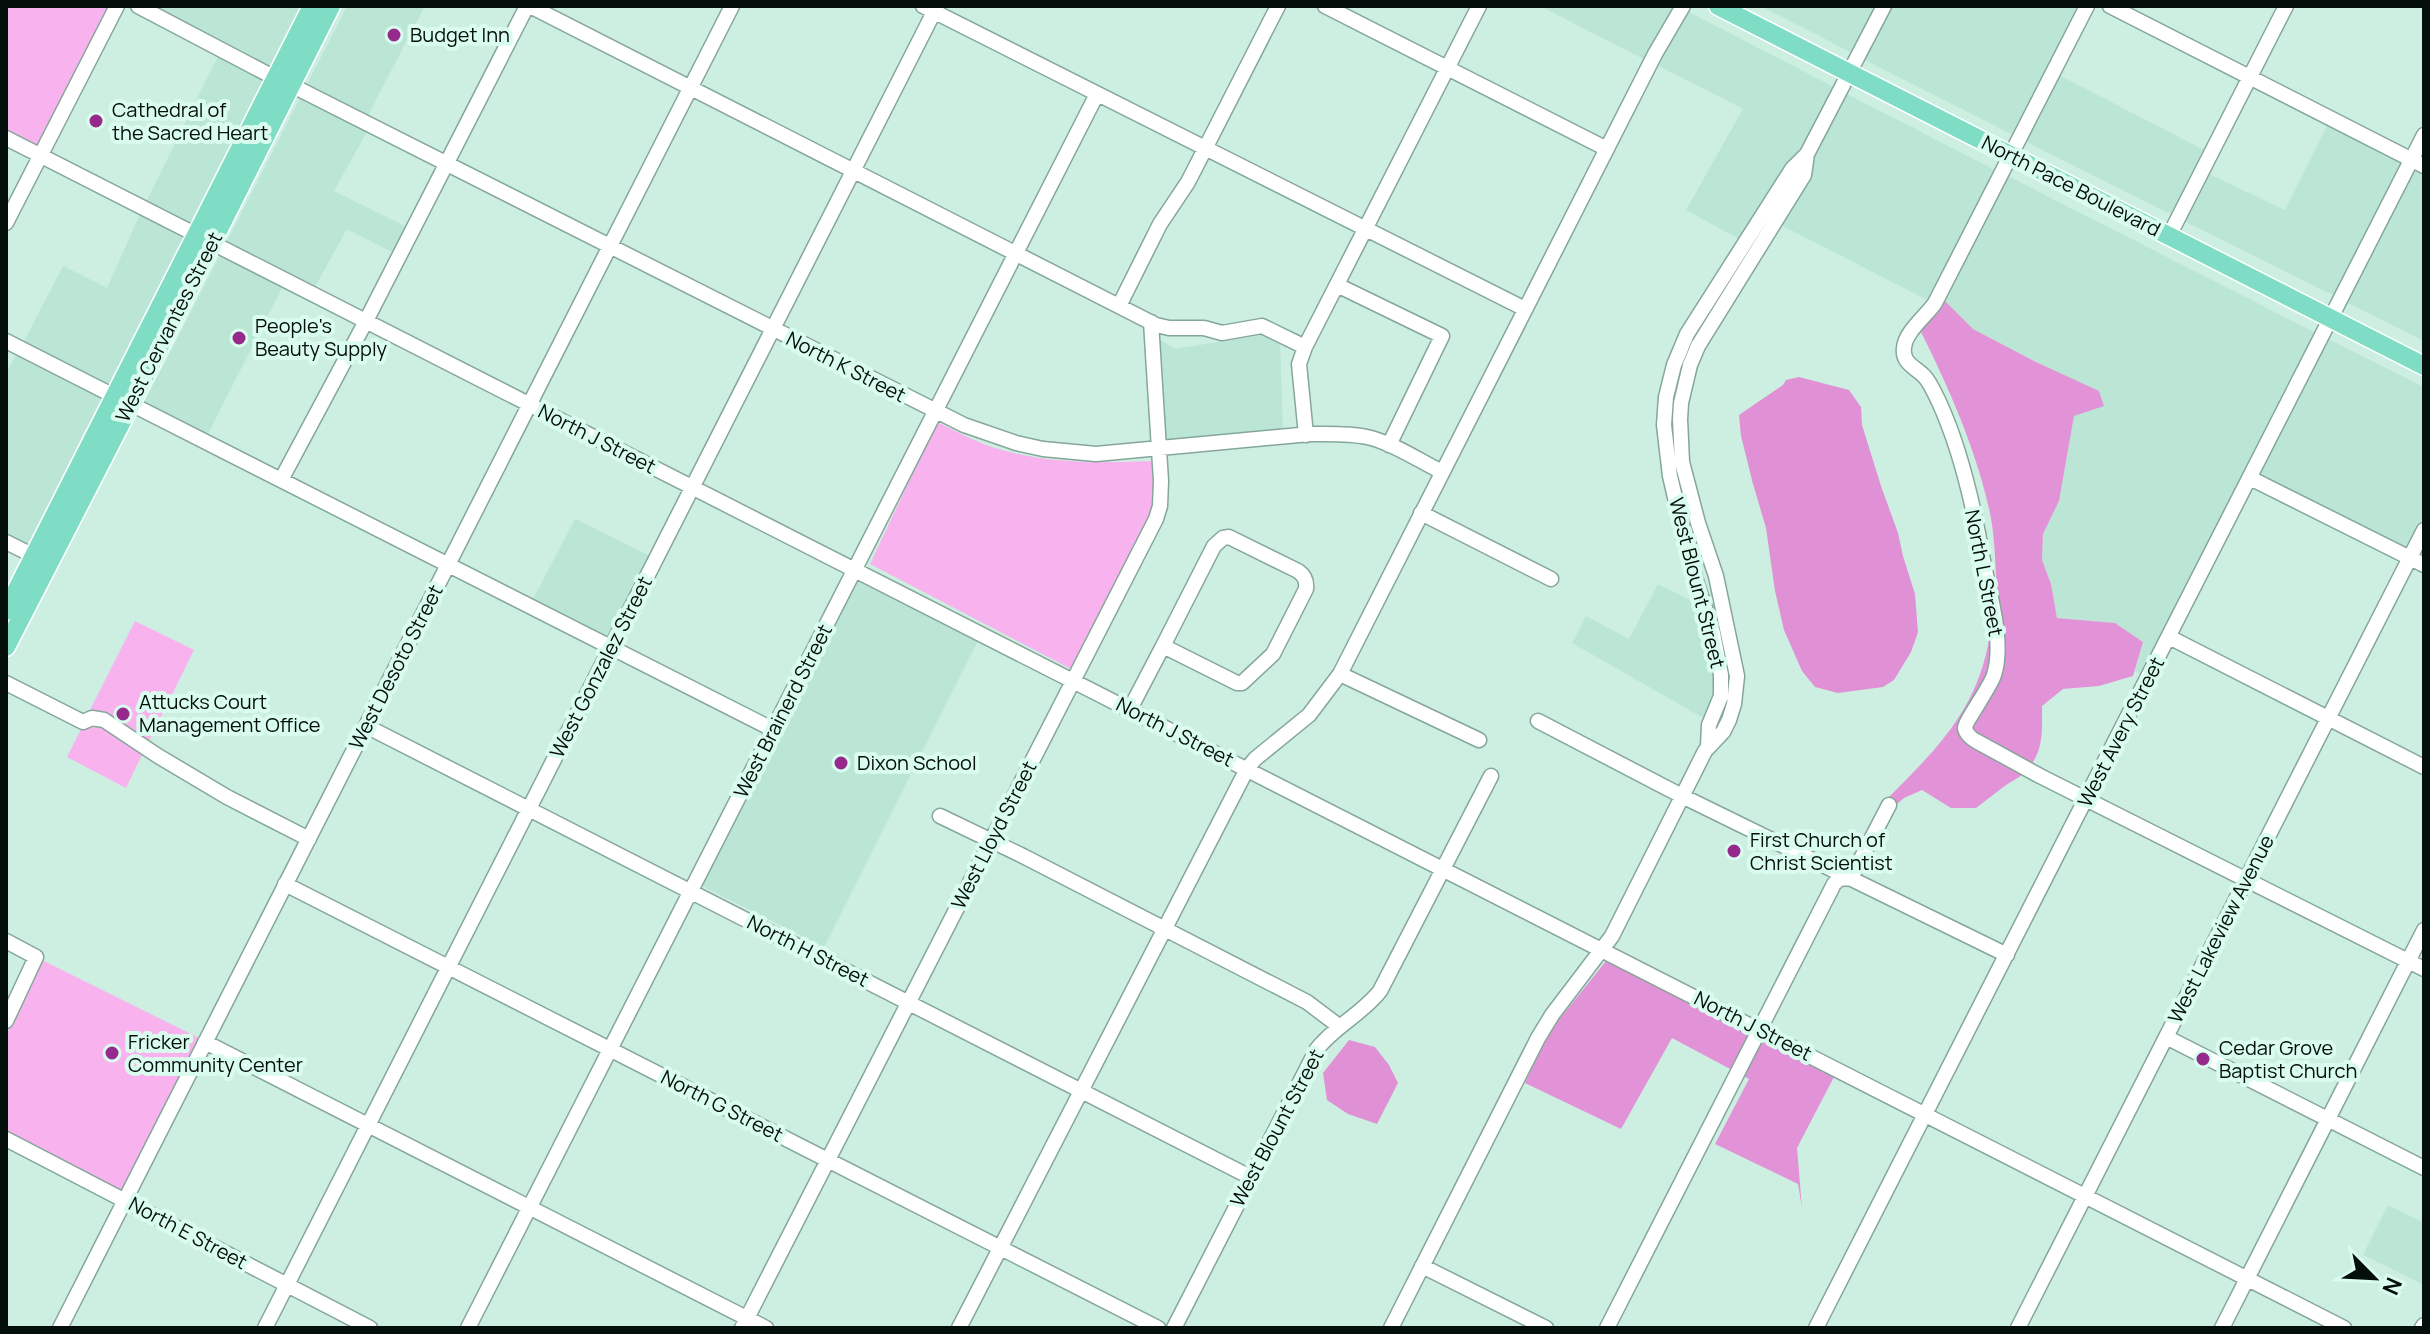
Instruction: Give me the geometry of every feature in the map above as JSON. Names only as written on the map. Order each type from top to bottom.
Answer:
[{"type":"main road","name":"West Cervantes Street","points":[[6,647],[123,400],[283,81],[312,6]]},
{"type":"main road","name":"West Cervantes Street","points":[[283,81],[331,6]]},
{"type":"main road","name":"North Pace Boulevard","points":[[1718,6],[2424,366]]},
{"type":"main road","name":"West Cervantes Street","points":[[6,611],[123,400]]},
{"type":"main road","points":[[6,630],[18,603],[18,588]]},
{"type":"street","points":[[6,223],[117,6]]},
{"type":"street","name":"North K Street","points":[[138,6],[772,330],[990,435],[1043,449],[1096,454],[1336,434],[1368,437],[1442,472]]},
{"type":"street","points":[[281,480],[529,6],[1151,322],[1169,328],[1204,328],[1222,333],[1262,326],[1305,347]]},
{"type":"street","name":"West Desoto Street","points":[[60,1328],[732,6]]},
{"type":"street","points":[[1119,306],[1160,224],[1188,182],[1278,6]]},
{"type":"street","points":[[1325,6],[1607,149]]},
{"type":"street","points":[[1306,435],[1299,364],[1305,347],[1479,6]]},
{"type":"street","points":[[959,1328],[1247,769],[1309,715],[1340,674],[1683,6]]},
{"type":"street","name":"West Blount Street","points":[[1391,1328],[1538,1038],[1612,936],[1708,746],[1709,725],[1721,696],[1720,665],[1690,562],[1675,462],[1664,425],[1669,382],[1687,334],[1720,294],[1792,169],[1807,154],[1884,6]]},
{"type":"street","points":[[2010,155],[2087,6]]},
{"type":"street","points":[[2110,6],[2418,163]]},
{"type":"street","points":[[2169,236],[2286,6]]},
{"type":"street","points":[[932,8],[1525,309]]},
{"type":"street","name":"West Gonzalez Street","points":[[265,1328],[853,171],[932,8]]},
{"type":"street","name":"West Brainerd Street","points":[[468,1328],[1097,94]]},
{"type":"street","name":"West Avery Street","points":[[1816,1328],[2330,319],[2418,163],[2424,135]]},
{"type":"street","name":"North J Street","points":[[6,138],[2344,1328]]},
{"type":"street","name":"North L Street","points":[[2010,155],[1935,303],[1906,340],[1904,356],[1908,364],[1925,377],[1939,402],[1959,454],[1977,526],[1998,645],[1994,676],[1965,728],[1976,741],[2424,969]]},
{"type":"street","points":[[1337,285],[1442,336],[1389,445]]},
{"type":"street","name":"West Lloyd Street","points":[[745,1323],[1156,519],[1162,493],[1151,322]]},
{"type":"street","points":[[6,341],[774,730]]},
{"type":"street","points":[[2250,478],[2424,565]]},
{"type":"street","points":[[1421,513],[1551,579]]},
{"type":"street","name":"West Lakeview Avenue","points":[[2018,1328],[2424,530]]},
{"type":"street","points":[[1130,709],[1214,546],[1223,538],[1235,539],[1298,571],[1305,578],[1306,589],[1273,654],[1242,683],[1163,646]]},
{"type":"street","points":[[6,542],[34,556]]},
{"type":"street","points":[[2169,637],[2424,767]]},
{"type":"street","points":[[1340,674],[1479,740]]},
{"type":"street","points":[[6,683],[83,722],[92,718],[104,720],[227,797],[309,839]]},
{"type":"street","points":[[1538,721],[1682,796],[2007,955]]},
{"type":"street","name":"North H Street","points":[[366,726],[1250,1177]]},
{"type":"street","name":"West Blount Street","points":[[1174,1328],[1317,1049],[1364,1010],[1380,991],[1491,776]]},
{"type":"street","points":[[1851,878],[1889,805]]},
{"type":"street","points":[[940,816],[1307,1002],[1340,1027]]},
{"type":"street","points":[[1607,1328],[1834,884],[1839,879],[1851,878]]},
{"type":"street","name":"North G Street","points":[[285,884],[1158,1328]]},
{"type":"street","points":[[2222,1328],[2424,930]]},
{"type":"street","points":[[6,941],[36,957],[6,1021]]},
{"type":"street","points":[[2166,1037],[2424,1168]]},
{"type":"street","points":[[205,1042],[530,1208],[745,1323],[766,1328]]},
{"type":"street","name":"North E Street","points":[[6,1139],[370,1328]]},
{"type":"street","points":[[1422,1266],[1546,1328]]},
{"type":"shaded area","points":[[6,6],[109,6],[37,148],[6,132]]},
{"type":"shaded area","points":[[150,6],[303,6],[271,69]]},
{"type":"shaded area","points":[[347,6],[425,6],[367,117],[306,86]]},
{"type":"shaded area","points":[[1540,6],[1676,6],[1645,60]]},
{"type":"shaded area","points":[[1761,6],[1877,6],[1852,53]]},
{"type":"shaded area","points":[[1891,6],[2079,6],[2013,135],[1863,59]]},
{"type":"shaded area","points":[[1687,11],[1834,87],[1801,151],[1786,165],[1739,239],[1686,210],[1743,109],[1657,65]]},
{"type":"shaded area","points":[[219,54],[265,79],[190,227],[145,204]]},
{"type":"shaded area","points":[[2059,75],[2206,151],[2173,215],[2025,141]]},
{"type":"shaded area","points":[[1845,93],[1995,170],[1929,301],[1781,225],[1810,179],[1815,153]]},
{"type":"shaded area","points":[[301,96],[368,130],[334,191],[407,227],[394,253],[347,229],[314,289],[225,245]]},
{"type":"shaded area","points":[[2328,124],[2403,162],[2335,296],[2184,221],[2209,174],[2285,210]]},
{"type":"shaded area","points":[[2414,167],[2424,172],[2424,341],[2346,302]]},
{"type":"shaded area","points":[[2006,175],[2316,333],[2143,675],[2135,671],[2143,642],[2115,623],[2057,618],[2051,584],[2042,560],[2043,534],[2059,501],[2074,416],[2099,392],[1973,329],[1944,300]]},
{"type":"shaded area","points":[[140,214],[185,237],[109,387],[23,343],[63,266],[107,288]]},
{"type":"shaded area","points":[[220,255],[283,286],[207,436],[141,403]]},
{"type":"shaded area","points":[[1944,300],[1973,329],[2099,391],[2104,406],[2074,416],[2059,501],[2043,534],[2042,560],[2051,584],[2057,618],[2115,623],[2143,642],[2133,676],[2099,686],[2063,689],[2042,706],[2040,744],[2031,765],[1972,731],[1972,725],[2000,678],[1997,587],[1991,518],[1979,470],[1952,399],[1921,332]]},
{"type":"shaded area","points":[[1265,334],[1280,341],[1283,431],[1165,443],[1159,339],[1175,349]]},
{"type":"shaded area","points":[[2328,339],[2424,387],[2424,515],[2407,550],[2258,476]]},
{"type":"shaded area","points":[[17,353],[104,397],[27,546],[6,536],[6,374]]},
{"type":"shaded area","points":[[1799,377],[1849,390],[1861,407],[1862,425],[1915,594],[1918,632],[1911,652],[1894,680],[1883,687],[1838,693],[1815,687],[1802,671],[1784,630],[1766,528],[1741,436],[1739,415],[1786,380]]},
{"type":"shaded area","points":[[937,422],[989,446],[1029,456],[1090,462],[1152,461],[1152,510],[1071,669],[870,564]]},
{"type":"shaded area","points":[[575,519],[650,556],[608,639],[532,601]]},
{"type":"shaded area","name":"Dixon School","points":[[858,581],[979,639],[824,947],[702,886]]},
{"type":"shaded area","points":[[1658,584],[1698,604],[1715,675],[1714,694],[1705,719],[1572,643],[1586,616],[1629,639]]},
{"type":"shaded area","points":[[135,621],[194,650],[148,743],[89,712]]},
{"type":"shaded area","points":[[1990,634],[1991,659],[1987,675],[1958,726],[2024,774],[1976,808],[1951,808],[1922,790],[1896,805],[1889,797],[1940,743],[1966,704],[1985,660]]},
{"type":"shaded area","points":[[102,725],[143,753],[126,788],[67,757],[82,727]]},
{"type":"shaded area","points":[[42,960],[199,1038],[122,1192],[6,1133],[6,1036]]},
{"type":"shaded area","points":[[1606,961],[1615,961],[1835,1075],[1797,1148],[1802,1208],[1798,1184],[1715,1144],[1749,1079],[1672,1038],[1621,1129],[1525,1083],[1549,1032]]},
{"type":"shaded area","points":[[1349,1040],[1375,1047],[1398,1083],[1377,1124],[1348,1114],[1327,1100],[1323,1073]]},
{"type":"shaded area","points":[[2388,1205],[2424,1223],[2424,1285],[2363,1255]]},
{"type":"place","name":"Budget Inn","points":[[394,35]]},
{"type":"place","name":"Cathedral of the Sacred Heart","points":[[96,121]]},
{"type":"place","name":"People's Beauty Supply","points":[[239,338]]},
{"type":"place","name":"Attucks Court Management Office","points":[[123,714]]},
{"type":"place","name":"Dixon School","points":[[841,763]]},
{"type":"place","name":"First Church of Christ Scientist","points":[[1734,851]]},
{"type":"place","name":"Fricker Community Center","points":[[112,1053]]},
{"type":"place","name":"Cedar Grove Baptist Church","points":[[2203,1059]]}]
